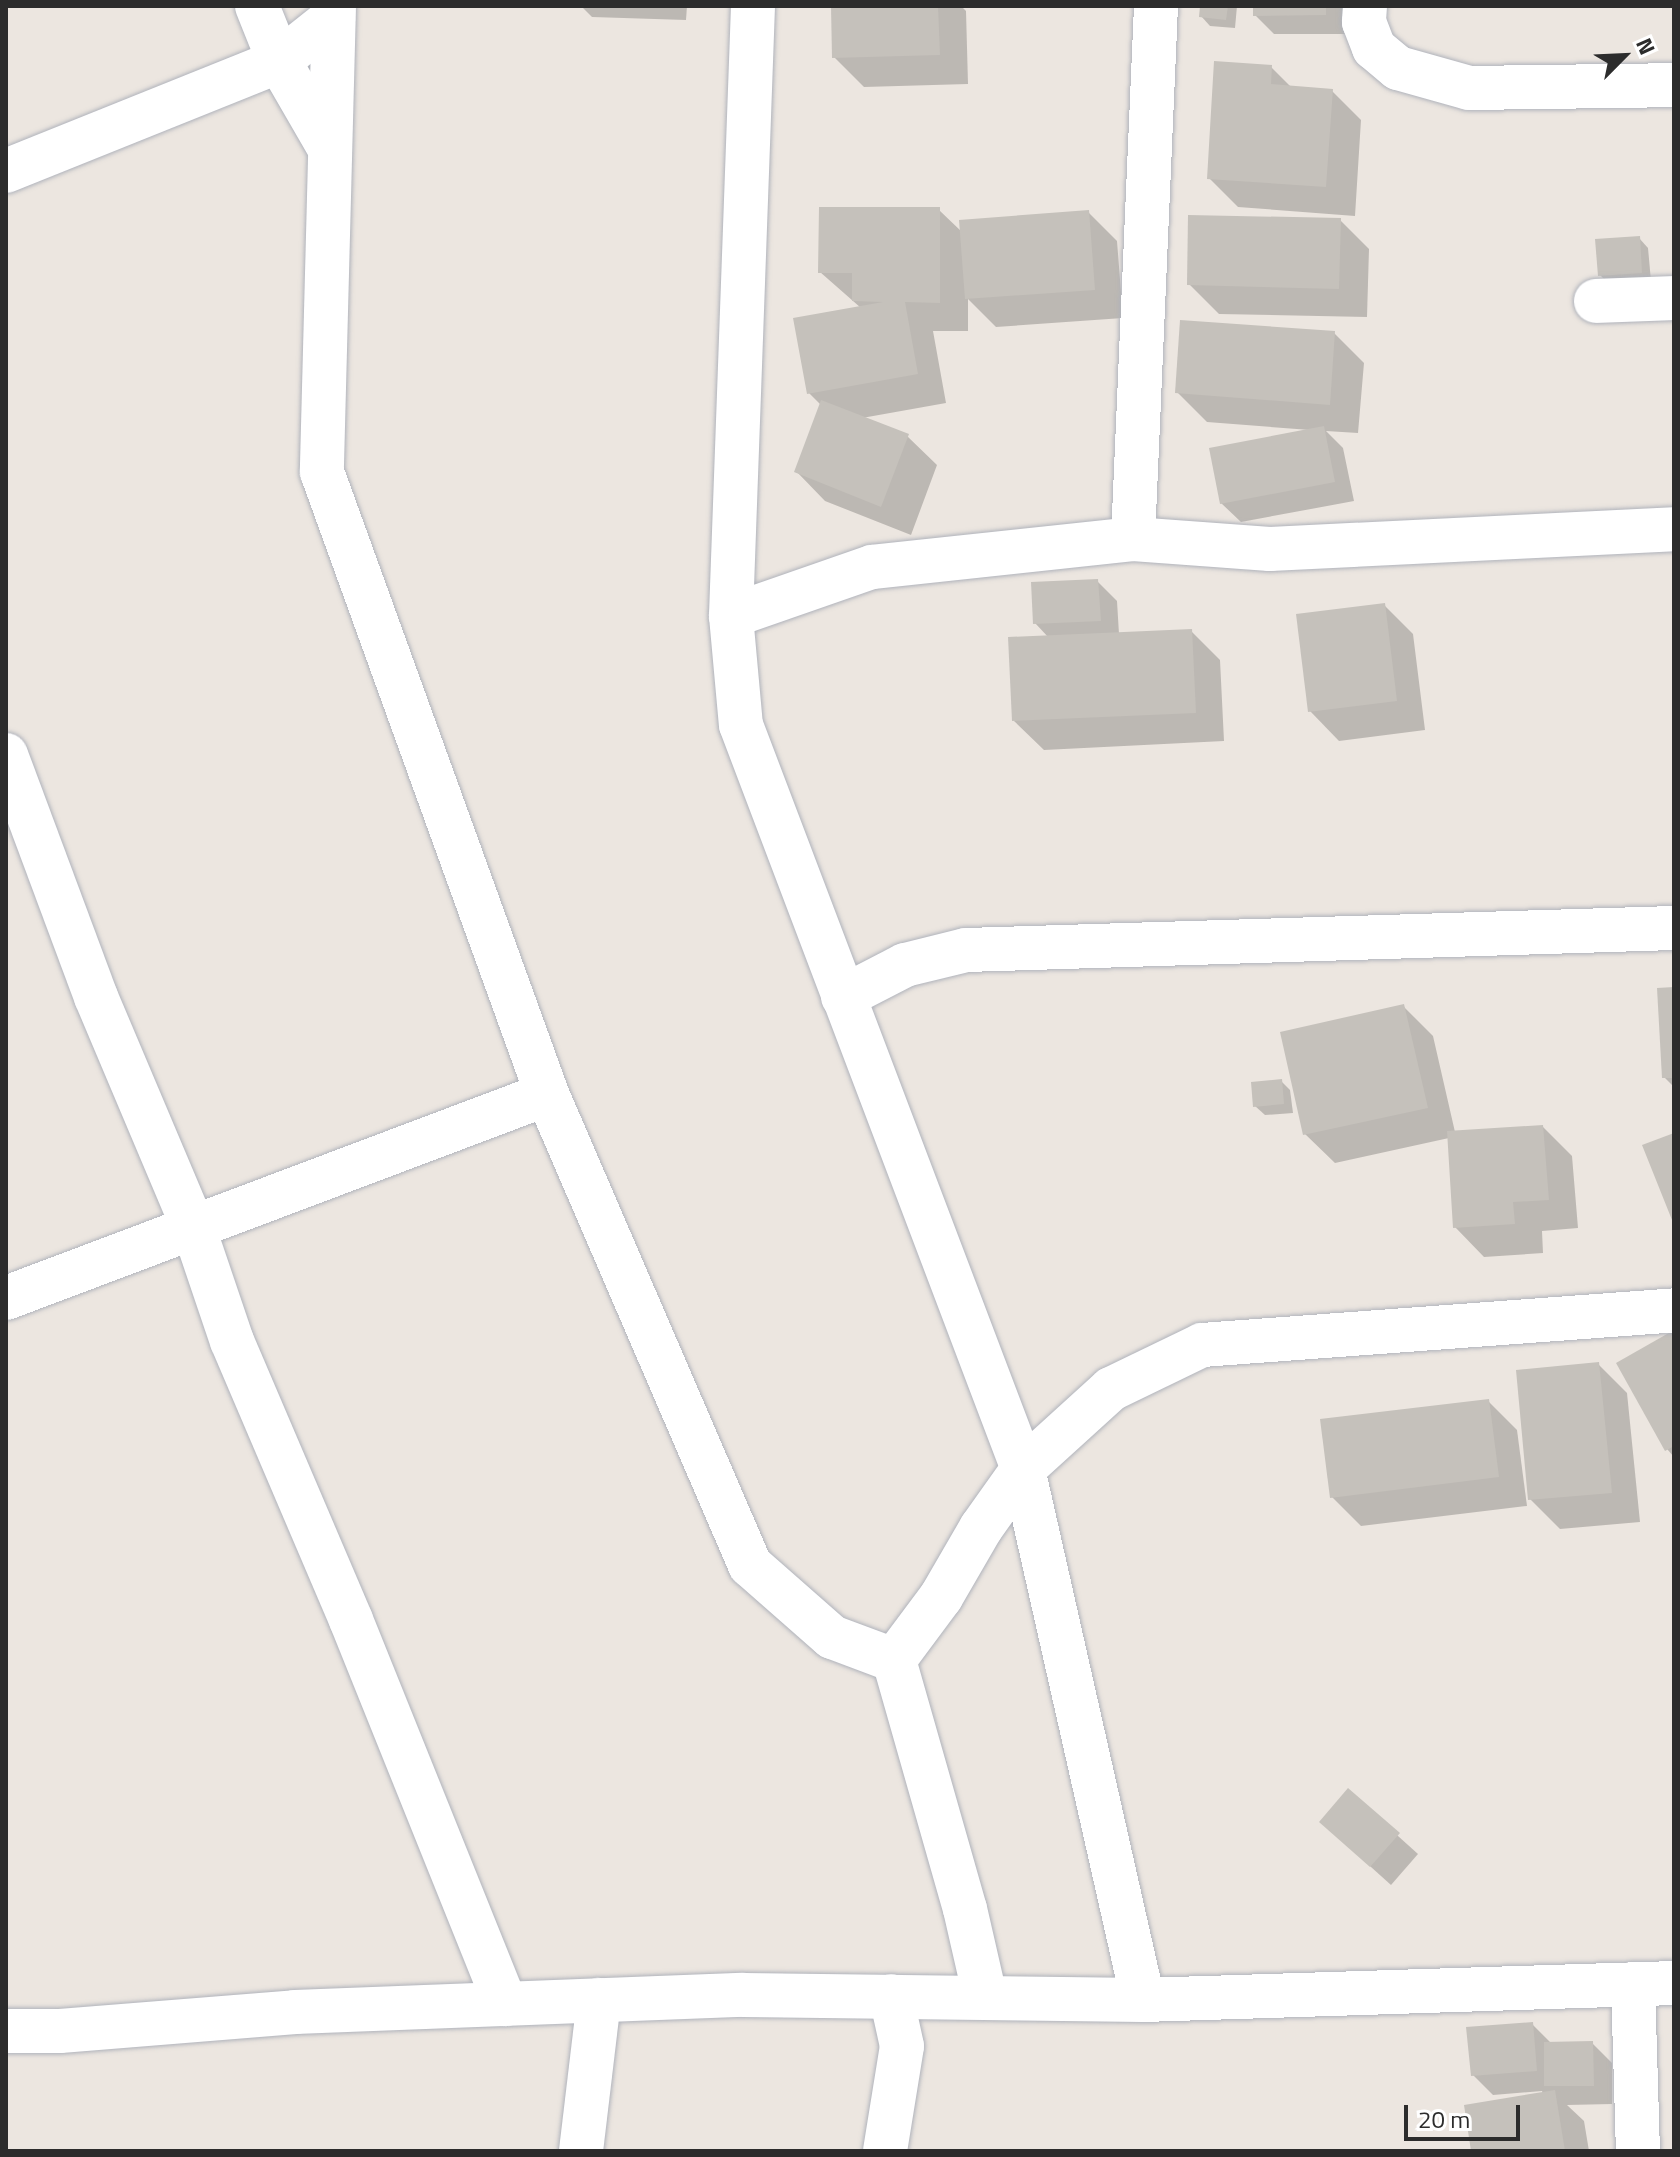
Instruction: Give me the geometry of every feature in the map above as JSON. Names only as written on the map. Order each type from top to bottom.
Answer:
[{"type":"street","points":[[257,6],[279,61],[328,146]]},
{"type":"street","points":[[753,6],[731,616],[741,725],[1023,1469],[1143,2000]]},
{"type":"street","points":[[1133,539],[1156,6]]},
{"type":"street","points":[[1365,6],[1364,22],[1374,48],[1398,68],[1469,88],[1674,85]]},
{"type":"street","points":[[6,171],[279,61],[334,12]]},
{"type":"street","points":[[334,12],[328,146],[322,472],[547,1094],[750,1565],[832,1637],[894,1660]]},
{"type":"street","points":[[1596,301],[1674,298]]},
{"type":"street","points":[[731,616],[872,567],[1133,539],[1270,549],[1674,529]]},
{"type":"street","points":[[6,755],[96,997],[194,1229],[232,1341],[351,1620],[505,2004]]},
{"type":"street","points":[[843,997],[905,965],[966,950],[1674,928]]},
{"type":"street","points":[[6,1298],[547,1094]]},
{"type":"street","points":[[894,1660],[941,1597],[981,1528],[1023,1469],[1111,1389],[1202,1345],[1674,1310]]},
{"type":"street","points":[[894,1660],[965,1909],[985,1996]]},
{"type":"street","points":[[6,2031],[60,2031],[295,2012],[743,1995],[1143,2000],[1653,1984],[1638,2151]]},
{"type":"street","points":[[885,2151],[902,2046],[891,1996]]},
{"type":"street","points":[[581,2151],[599,2000]]},
{"type":"building","points":[[831,6],[938,6],[940,55],[832,58]]},
{"type":"building","points":[[1200,6],[1228,6],[1226,20],[1199,17]]},
{"type":"building","points":[[1253,6],[1326,6],[1326,15],[1253,16]]},
{"type":"building","points":[[1214,61],[1272,65],[1271,84],[1333,89],[1326,187],[1207,179]]},
{"type":"building","points":[[819,207],[940,207],[940,303],[905,302],[918,374],[807,394],[793,318],[883,302],[852,301],[852,273],[818,273]]},
{"type":"building","points":[[1089,210],[1095,290],[965,299],[959,220]]},
{"type":"building","points":[[1188,215],[1341,218],[1339,289],[1187,285]]},
{"type":"building","points":[[1640,236],[1642,273],[1598,276],[1595,239]]},
{"type":"building","points":[[1180,320],[1335,331],[1330,405],[1175,393]]},
{"type":"building","points":[[821,400],[909,434],[881,507],[794,472]]},
{"type":"building","points":[[1324,426],[1335,482],[1220,504],[1209,448]]},
{"type":"building","points":[[1098,579],[1101,621],[1033,624],[1031,582]]},
{"type":"building","points":[[1385,603],[1397,701],[1308,712],[1296,614]]},
{"type":"building","points":[[1192,629],[1196,713],[1012,721],[1008,637]]},
{"type":"building","points":[[1674,987],[1674,1078],[1662,1078],[1657,988]]},
{"type":"building","points":[[1404,1004],[1428,1108],[1303,1135],[1280,1032]]},
{"type":"building","points":[[1282,1079],[1284,1104],[1253,1107],[1251,1082]]},
{"type":"building","points":[[1543,1125],[1549,1200],[1513,1202],[1515,1224],[1453,1228],[1447,1131]]},
{"type":"building","points":[[1674,1133],[1674,1225],[1642,1145]]},
{"type":"building","points":[[1674,1330],[1674,1446],[1665,1451],[1616,1363]]},
{"type":"building","points":[[1599,1362],[1612,1493],[1528,1500],[1516,1370]]},
{"type":"building","points":[[1489,1399],[1499,1477],[1330,1498],[1320,1419]]},
{"type":"building","points":[[1348,1788],[1400,1833],[1370,1867],[1319,1822]]},
{"type":"building","points":[[1533,2022],[1537,2071],[1471,2076],[1466,2027]]},
{"type":"building","points":[[1593,2041],[1594,2086],[1544,2086],[1544,2042]]},
{"type":"building","points":[[1555,2090],[1565,2151],[1471,2151],[1464,2105]]}]
